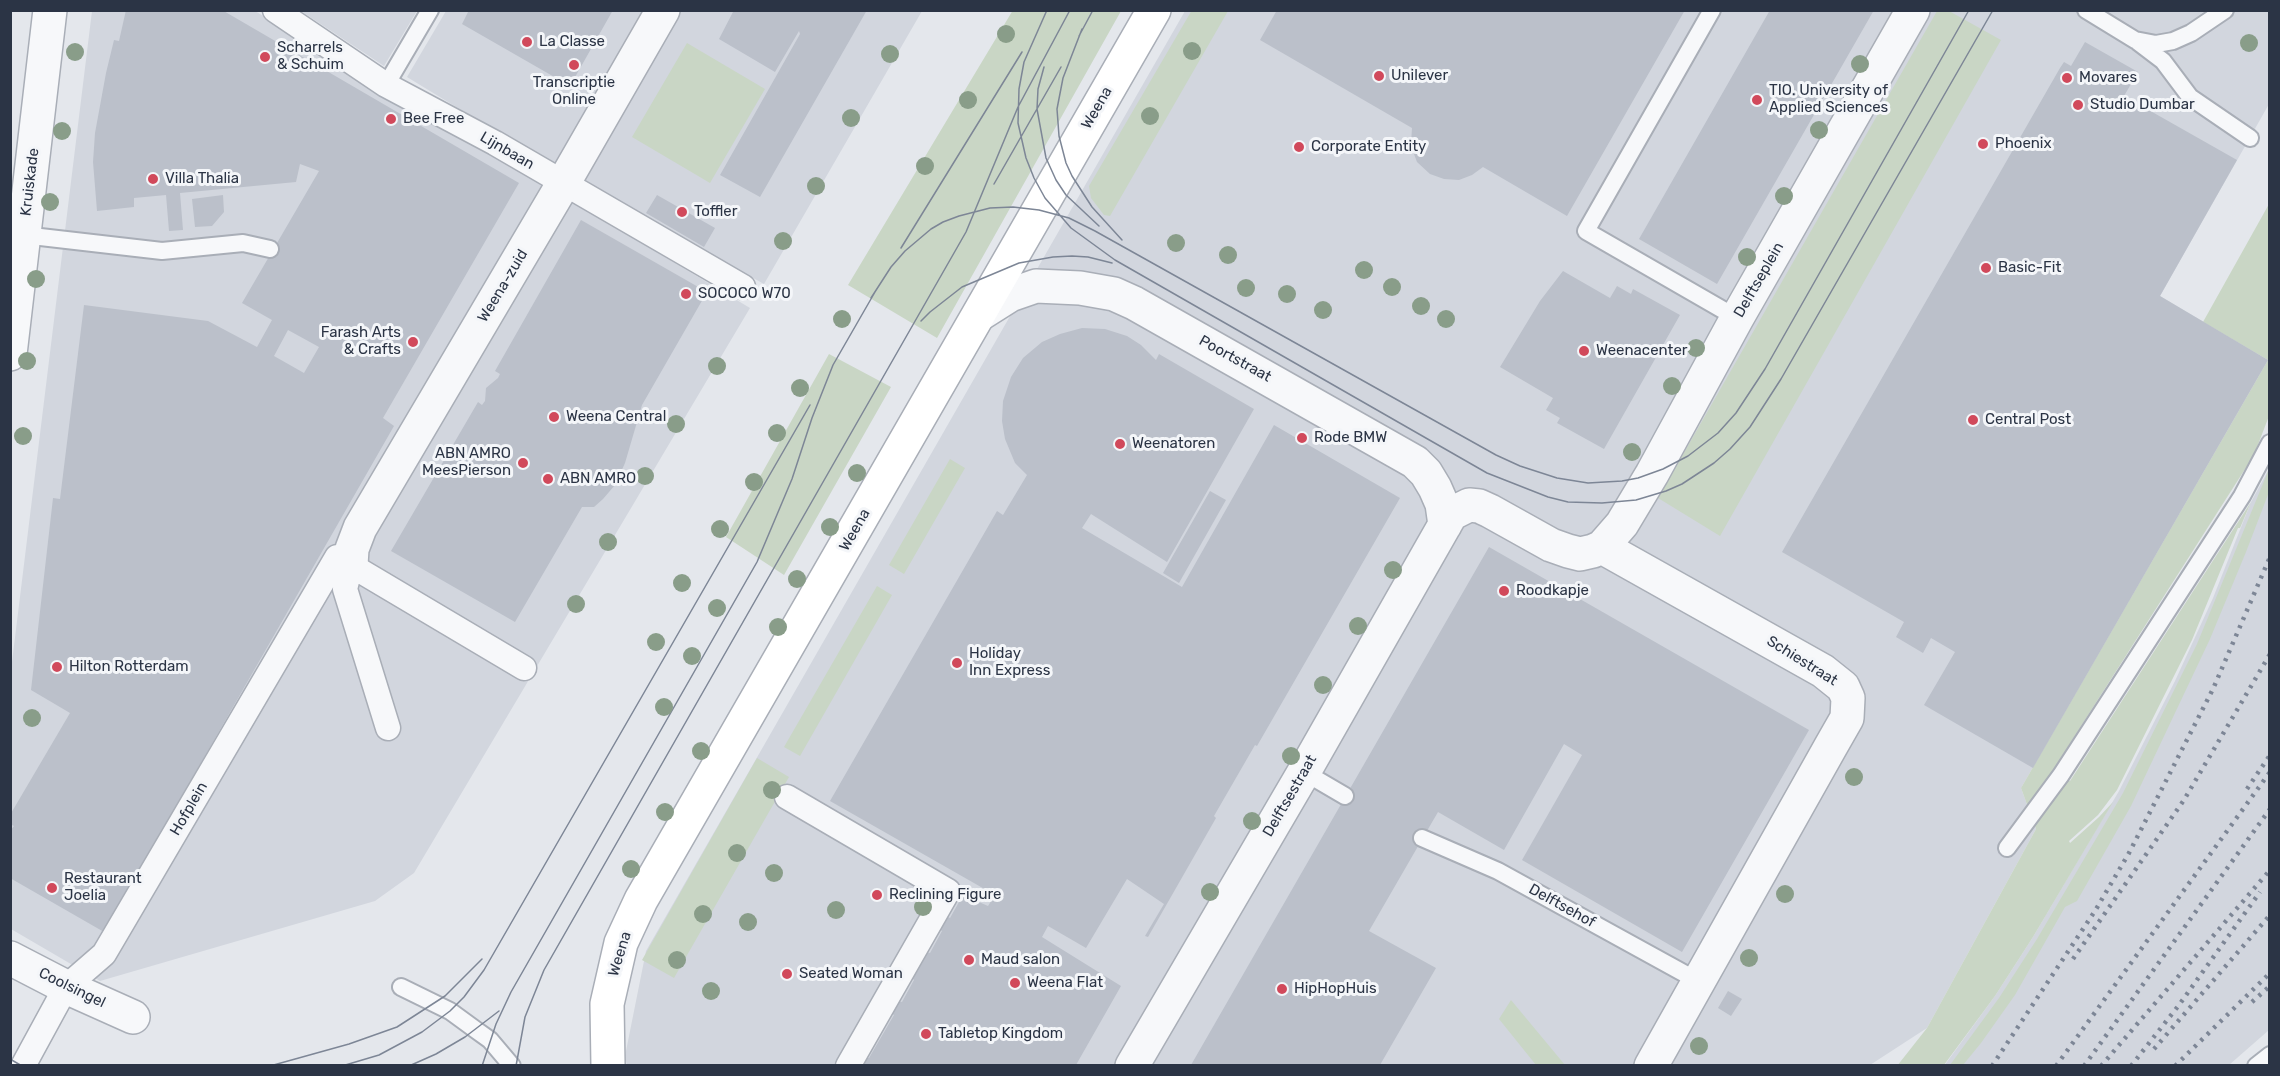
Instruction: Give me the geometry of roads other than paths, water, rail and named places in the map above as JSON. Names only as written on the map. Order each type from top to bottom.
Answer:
[{"type":"main road","name":"Weena","points":[[608,1065],[607,1004],[621,943],[641,900],[1154,10]]},
{"type":"street","name":"Kruiskade","points":[[10,354],[50,10]]},
{"type":"street","name":"Lijnbaan","points":[[275,10],[386,85],[495,143],[742,287]]},
{"type":"street","name":"Weena-zuid","points":[[351,565],[352,549],[360,528],[564,184],[663,10]]},
{"type":"street","name":"Delftseplein","points":[[1602,547],[1622,524],[1652,474],[1737,318],[1913,10]]},
{"type":"street","name":"Poortstraat","points":[[980,314],[1010,295],[1036,286],[1080,288],[1114,294],[1134,303],[1415,462],[1436,488],[1442,504],[1445,525]]},
{"type":"street","points":[[1445,525],[1451,514],[1459,509],[1469,505],[1479,506],[1568,551],[1580,554],[1602,547]]},
{"type":"street","name":"Delftsestraat","points":[[1132,1065],[1304,772],[1445,525]]},
{"type":"street","name":"Schiestraat","points":[[1602,547],[1823,670],[1843,687],[1848,698],[1846,718],[1650,1065]]},
{"type":"street","name":"Hofplein","points":[[23,1065],[66,987],[104,954],[337,557],[351,565]]},
{"type":"street","points":[[388,728],[345,589],[351,565],[524,668]]},
{"type":"street","points":[[787,797],[948,891],[848,1065]]},
{"type":"street","name":"Coolsingel","points":[[10,958],[66,987],[133,1017]]},
{"type":"lane","points":[[386,85],[430,10]]},
{"type":"lane","points":[[1712,10],[1586,231],[1737,318]]},
{"type":"lane","points":[[2086,10],[2135,40],[2163,61],[2190,97],[2250,138]]},
{"type":"lane","points":[[2135,40],[2156,44],[2173,41],[2191,33],[2225,10]]},
{"type":"lane","points":[[23,235],[162,251],[243,243],[270,249]]},
{"type":"lane","points":[[2007,848],[2061,775],[2242,496],[2270,443]]},
{"type":"lane","points":[[1304,772],[1346,796]]},
{"type":"lane","name":"Delftsehof","points":[[1422,838],[1498,871],[1698,981]]},
{"type":"lane","points":[[401,987],[450,1011],[490,1040],[512,1065]]},
{"type":"lane","points":[[2256,1065],[2270,1055]]},
{"type":"tram line","points":[[1047,10],[1024,62],[1019,89],[1018,123],[1026,158],[1034,178],[1045,198],[1071,228],[1115,260],[1487,473],[1548,497],[1568,502],[1602,503],[1636,500],[1682,484],[1714,463],[1750,427],[1781,379],[1993,10]]},
{"type":"tram line","points":[[516,1066],[525,1017],[544,970],[966,232],[1018,107],[1070,10]]},
{"type":"tram line","points":[[1079,36],[1093,10]]},
{"type":"tram line","points":[[871,298],[891,267],[905,251],[943,222],[990,208],[1013,207],[1039,210],[1069,218],[1095,231],[1496,455],[1520,466],[1557,478],[1588,483],[1638,478],[1663,469],[1688,456],[1718,433],[1736,413],[1765,369],[1969,10]]},
{"type":"tram line","points":[[1082,29],[1063,78],[1057,109],[1059,136],[1072,176],[1092,207],[1122,240]]},
{"type":"tram line","points":[[901,248],[1022,52]]},
{"type":"tram line","points":[[1044,67],[1038,89],[1037,109],[1046,158],[1066,195],[1099,226]]},
{"type":"tram line","points":[[994,184],[1061,67]]},
{"type":"tram line","points":[[921,321],[962,287],[1019,263],[1072,256],[1112,263]]},
{"type":"tram line","points":[[482,1066],[496,1024],[511,992],[757,562],[792,479],[812,418],[833,365],[875,292]]},
{"type":"tram line","points":[[342,1066],[379,1055],[422,1032],[450,1011],[464,997],[484,970],[810,405]]},
{"type":"tram line","points":[[270,1066],[349,1044],[397,1027],[445,996],[482,959]]},
{"type":"tram line","points":[[409,1066],[465,1037],[499,1011]]},
{"type":"tram line","points":[[10,1059],[22,1066]]},
{"type":"railway","points":[[1992,1066],[2095,911],[2129,853],[2213,689],[2270,557]]},
{"type":"railway","points":[[2073,959],[2184,800],[2270,654]]},
{"type":"railway","points":[[2247,789],[2270,755]]},
{"type":"railway","points":[[2056,1066],[2270,772]]},
{"type":"railway","points":[[2084,1066],[2270,809]]},
{"type":"railway","points":[[2101,1066],[2270,870]]},
{"type":"railway","points":[[2131,1066],[2179,1005],[2260,892]]},
{"type":"railway","points":[[2154,1049],[2270,915]]},
{"type":"railway","points":[[2175,1066],[2270,973]]},
{"type":"railway","points":[[2252,1002],[2270,986]]},
{"type":"place","name":"La Classe","points":[[527,42]]},
{"type":"place","name":"Scharrels & Schuim","points":[[265,57]]},
{"type":"place","name":"Transcriptie Online","points":[[574,65]]},
{"type":"place","name":"Unilever","points":[[1379,76]]},
{"type":"place","name":"Movares","points":[[2067,78]]},
{"type":"place","name":"TIO. University of Applied Sciences","points":[[1757,100]]},
{"type":"place","name":"Studio Dumbar","points":[[2078,105]]},
{"type":"place","name":"Bee Free","points":[[391,119]]},
{"type":"place","name":"Phoenix","points":[[1983,144]]},
{"type":"place","name":"Corporate Entity","points":[[1299,147]]},
{"type":"place","name":"Villa Thalia","points":[[153,179]]},
{"type":"place","name":"Toffler","points":[[682,212]]},
{"type":"place","name":"Basic-Fit","points":[[1986,268]]},
{"type":"place","name":"SOCOCO W70","points":[[686,294]]},
{"type":"place","name":"Farash Arts & Crafts","points":[[413,342]]},
{"type":"place","name":"Weenacenter","points":[[1584,351]]},
{"type":"place","name":"Weena Central","points":[[554,417]]},
{"type":"place","name":"Central Post","points":[[1973,420]]},
{"type":"place","name":"Rode BMW","points":[[1302,438]]},
{"type":"place","name":"Weenatoren","points":[[1120,444]]},
{"type":"place","name":"ABN AMRO MeesPierson","points":[[523,463]]},
{"type":"place","name":"ABN AMRO","points":[[548,479]]},
{"type":"place","name":"Roodkapje","points":[[1504,591]]},
{"type":"place","name":"Holiday Inn Express","points":[[957,663]]},
{"type":"place","name":"Hilton Rotterdam","points":[[57,667]]},
{"type":"place","name":"Restaurant Joelia","points":[[52,888]]},
{"type":"place","name":"Reclining Figure","points":[[877,895]]},
{"type":"place","name":"Maud salon","points":[[969,960]]},
{"type":"place","name":"Seated Woman","points":[[787,974]]},
{"type":"place","name":"Weena Flat","points":[[1015,983]]},
{"type":"place","name":"HipHopHuis","points":[[1282,989]]},
{"type":"place","name":"Tabletop Kingdom","points":[[926,1034]]}]
